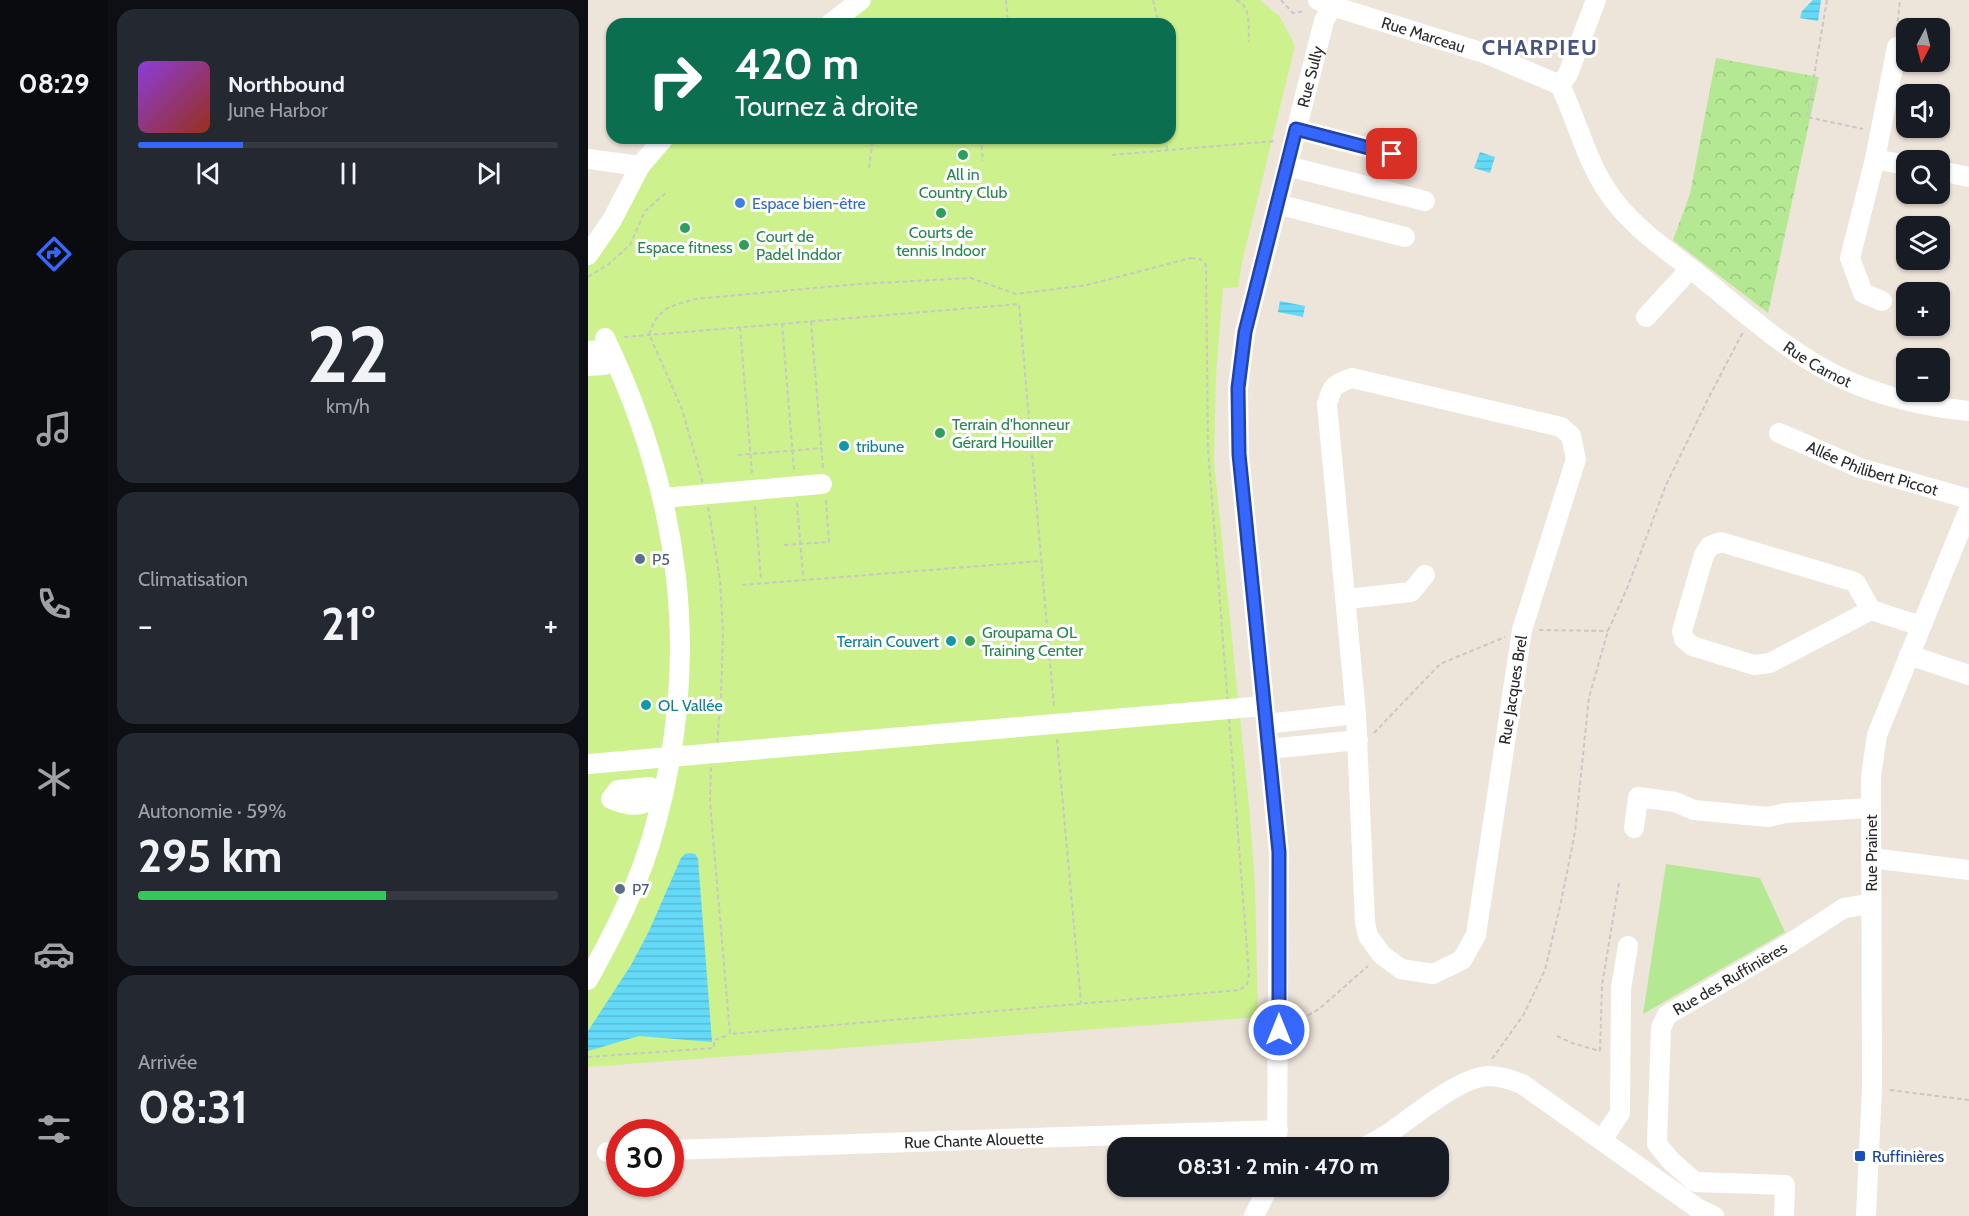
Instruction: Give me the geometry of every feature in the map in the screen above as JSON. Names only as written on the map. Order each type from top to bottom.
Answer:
[{"type":"street","points":[[838,18],[861,0]]},
{"type":"street","points":[[1560,85],[1568,74],[1596,0]]},
{"type":"street","name":"Rue Marceau","points":[[1325,3],[1486,54],[1560,85]]},
{"type":"street","name":"Rue Sully","points":[[1278,1137],[1279,852],[1239,454],[1238,388],[1245,332],[1324,21],[1325,3]]},
{"type":"street","points":[[1882,302],[1863,293],[1850,258],[1896,72]]},
{"type":"street","name":"Rue Carnot","points":[[1560,85],[1604,188],[1622,213],[1690,269],[1790,347],[1850,382],[1916,404],[1969,411]]},
{"type":"street","points":[[1295,136],[1392,154]]},
{"type":"street","points":[[588,255],[612,220],[640,166],[659,144]]},
{"type":"street","points":[[588,159],[640,166]]},
{"type":"street","points":[[1875,159],[1896,163]]},
{"type":"street","points":[[1287,166],[1425,201]]},
{"type":"street","points":[[1950,173],[1969,177]]},
{"type":"street","points":[[1277,204],[1405,237]]},
{"type":"street","points":[[1646,317],[1690,269]]},
{"type":"street","points":[[588,351],[609,351]]},
{"type":"street","points":[[588,358],[609,351]]},
{"type":"street","points":[[588,366],[604,365],[609,351]]},
{"type":"street","points":[[588,980],[612,937],[636,881],[656,825],[661,794],[672,757],[680,664],[676,570],[668,519],[641,423],[609,351]]},
{"type":"street","name":"Rue Jacques Brel","points":[[1352,378],[1561,427],[1570,436],[1576,459],[1522,630],[1476,935],[1462,960],[1433,974],[1401,969],[1382,955],[1368,936],[1365,922],[1358,740],[1347,599],[1327,404],[1331,390],[1337,382],[1352,378]]},
{"type":"street","name":"Allée Philibert Piccot","points":[[1779,433],[1860,468],[1969,499]]},
{"type":"street","points":[[663,498],[824,483]]},
{"type":"street","name":"Rue Prainet","points":[[1866,1216],[1872,1088],[1871,776],[1877,735],[1969,509]]},
{"type":"street","points":[[1871,610],[1770,663],[1754,665],[1692,646],[1684,639],[1682,631],[1704,555],[1710,546],[1721,543],[1855,582],[1871,610],[1921,626]]},
{"type":"street","points":[[1347,599],[1411,592],[1425,575]]},
{"type":"street","points":[[1909,655],[1969,675]]},
{"type":"street","points":[[588,764],[1229,710],[1265,715],[1356,714]]},
{"type":"street","points":[[1269,749],[1358,740]]},
{"type":"street","points":[[606,799],[661,794]]},
{"type":"street","points":[[1634,828],[1638,797],[1675,802],[1694,810],[1768,817],[1785,813],[1870,808]]},
{"type":"street","points":[[1871,858],[1969,870]]},
{"type":"street","name":"Rue des Ruffinières","points":[[1784,1216],[1785,1185],[1695,1182],[1671,1161],[1657,1144],[1661,1028],[1667,1015],[1792,942],[1844,908],[1870,904]]},
{"type":"street","points":[[1602,1140],[1620,1113],[1621,988],[1628,946]]},
{"type":"street","points":[[1382,1137],[1456,1088],[1478,1078],[1490,1076],[1505,1078],[1522,1084],[1702,1213]]},
{"type":"street","name":"Rue Chante Alouette","points":[[684,1150],[1107,1142]]},
{"type":"street","points":[[1254,1216],[1264,1197]]},
{"type":"path","points":[[1006,0],[1008,18]]},
{"type":"path","points":[[1153,0],[1158,18]]},
{"type":"path","points":[[1236,0],[1244,3],[1247,9],[1249,42]]},
{"type":"path","points":[[1827,0],[1807,117],[1864,129]]},
{"type":"path","points":[[1898,18],[1900,0]]},
{"type":"path","points":[[1112,155],[1272,141],[1295,136]]},
{"type":"path","points":[[869,168],[872,144]]},
{"type":"path","points":[[982,144],[983,161]]},
{"type":"path","points":[[1166,144],[1167,150]]},
{"type":"path","points":[[588,278],[630,245],[645,211],[667,192]]},
{"type":"path","points":[[588,1058],[714,1048],[714,1040],[730,1034],[1240,990],[1247,984],[1249,975],[1208,449],[1206,265],[1200,260],[1191,258],[1087,285],[1016,294],[971,278],[858,284],[695,299],[670,306],[656,318],[649,334],[682,409],[706,494],[720,580],[723,633],[721,697],[717,746],[711,763],[710,802],[730,1034]]},
{"type":"path","points":[[609,351],[649,334],[1019,304],[1081,1004]]},
{"type":"path","points":[[1490,1076],[1492,1058],[1524,1014],[1545,970],[1562,902],[1575,832],[1589,697],[1608,631],[1628,586],[1666,485],[1709,397],[1752,318]]},
{"type":"path","points":[[784,545],[829,542],[811,321]]},
{"type":"path","points":[[782,323],[803,575]]},
{"type":"path","points":[[740,327],[761,579]]},
{"type":"path","points":[[738,455],[822,448]]},
{"type":"path","points":[[742,585],[1041,561]]},
{"type":"path","points":[[1358,740],[1368,738],[1440,664],[1522,630],[1608,631]]},
{"type":"path","points":[[1279,1030],[1319,1009],[1382,955]]},
{"type":"path","points":[[1557,1036],[1572,1043],[1620,1056]]},
{"type":"path","points":[[1872,1088],[1969,1100]]},
{"type":"green space","name":"Groupama OL Training Center","points":[[869,0],[1260,0],[1280,17],[1295,46],[1242,262],[1238,287],[1223,288],[1216,374],[1214,461],[1250,816],[1255,888],[1258,1017],[588,1067],[588,261],[645,170],[668,144],[1176,144],[1176,18],[848,18]]},
{"type":"green space","points":[[1716,58],[1819,77],[1768,313],[1673,240],[1690,194]]},
{"type":"green space","points":[[1666,864],[1760,878],[1785,932],[1643,1014]]},
{"type":"water","points":[[1813,0],[1821,0],[1818,21],[1800,18],[1802,11]]},
{"type":"water","points":[[1480,152],[1495,157],[1490,173],[1474,168]]},
{"type":"water","points":[[1280,301],[1305,306],[1303,317],[1278,312]]},
{"type":"water","points":[[690,853],[695,854],[698,859],[712,1042],[639,1036],[588,1051],[588,1031],[631,965],[649,931],[681,858]]},
{"type":"place","name":"All in Country Club","points":[[963,155]]},
{"type":"place","name":"Espace bien-être","points":[[740,203]]},
{"type":"place","name":"Courts de tennis Indoor","points":[[941,213]]},
{"type":"place","name":"Espace fitness","points":[[685,228]]},
{"type":"place","name":"Court de Padel Inddor","points":[[744,245]]},
{"type":"place","name":"Terrain d'honneur Gérard Houiller","points":[[940,433]]},
{"type":"place","name":"tribune","points":[[844,446]]},
{"type":"place","name":"P5","points":[[640,559]]},
{"type":"place","name":"Terrain Couvert","points":[[951,641]]},
{"type":"place","name":"Groupama OL Training Center","points":[[970,641]]},
{"type":"place","name":"OL Vallée","points":[[646,705]]},
{"type":"place","name":"P7","points":[[620,889]]},
{"type":"place","name":"Ruffinières","points":[[1860,1156]]},
{"type":"district","name":"CHARPIEU","points":[[1540,47]]},
{"type":"route","points":[[1279,1030],[1279,852],[1239,454],[1238,388],[1245,332],[1296,129],[1392,154]]}]
